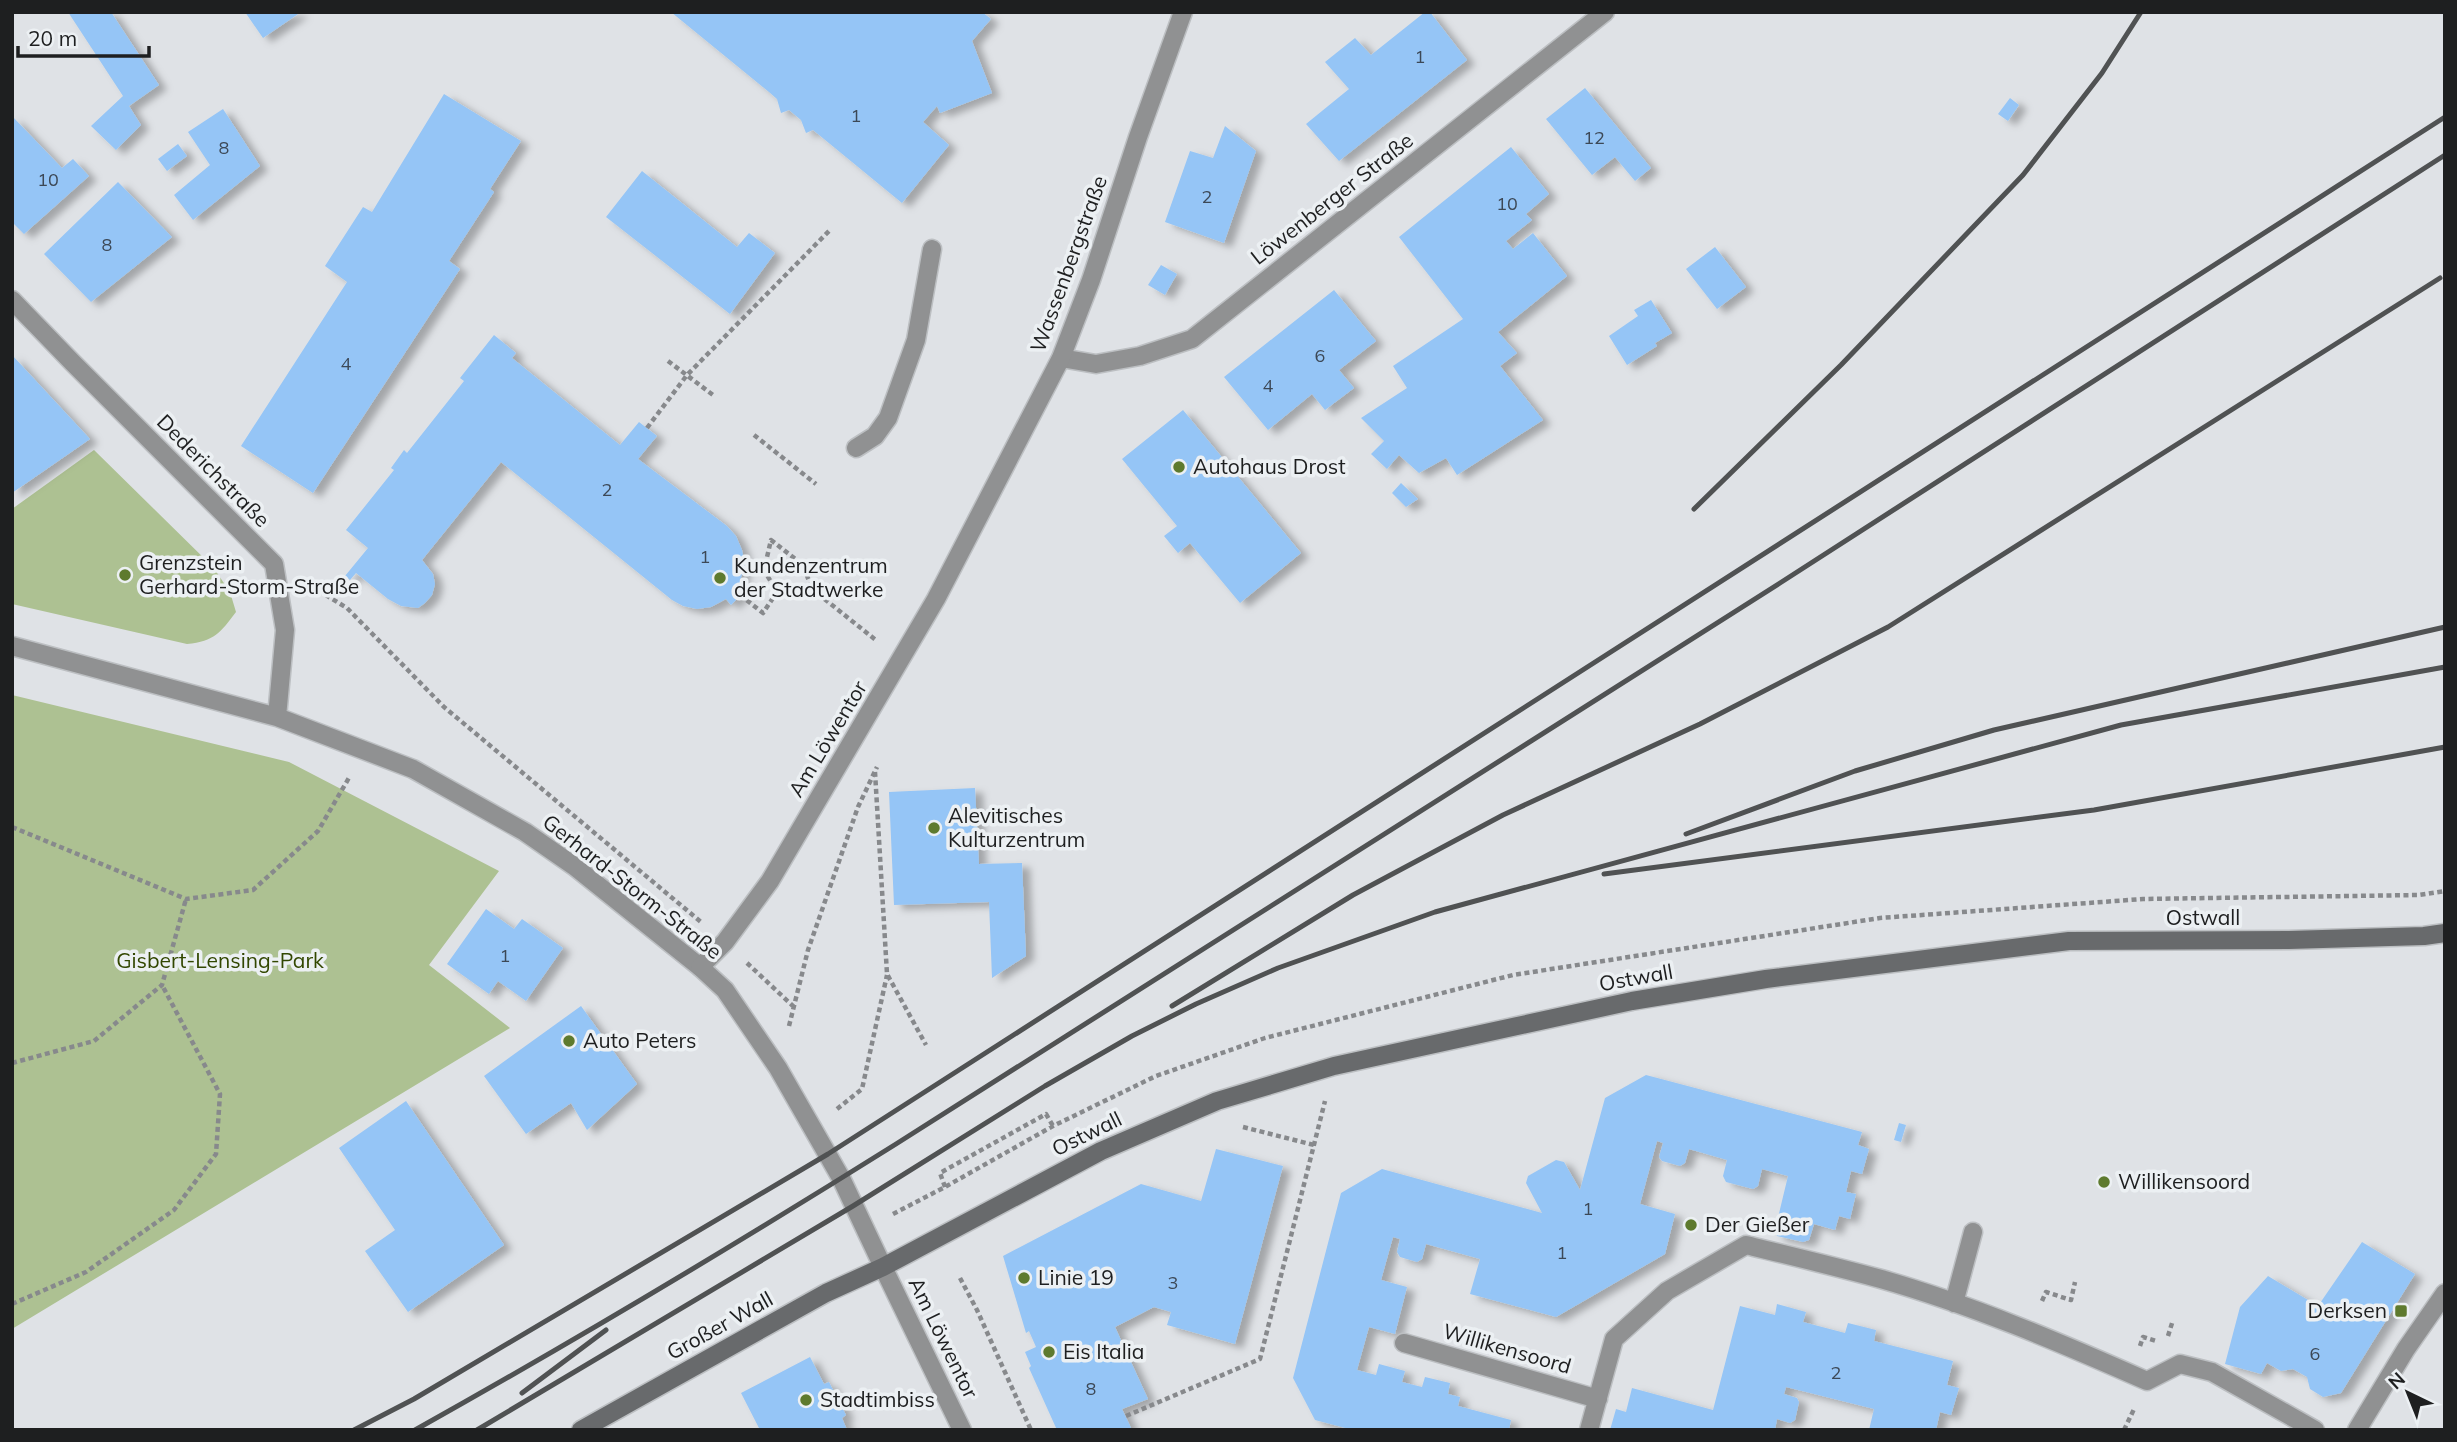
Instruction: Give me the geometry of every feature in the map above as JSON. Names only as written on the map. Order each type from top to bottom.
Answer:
[{"type":"main road","name":"Ostwall","points":[[883,1267],[1101,1151],[1217,1101],[1334,1066],[1632,1001],[1766,979],[2069,940],[2289,940],[2445,933]]},
{"type":"main road","name":"Großer Wall","points":[[581,1430],[826,1293],[883,1267]]},
{"type":"street","name":"Wassenbergstraße","points":[[977,522],[1061,358],[1091,280],[1183,12]]},
{"type":"street","name":"Löwenberger Straße","points":[[1061,358],[1096,364],[1140,356],[1192,339],[1605,12]]},
{"type":"street","points":[[856,448],[875,436],[888,418],[916,340],[932,248]]},
{"type":"street","name":"Dederichstraße","points":[[12,300],[274,564]]},
{"type":"street","name":"Am Löwentor","points":[[700,967],[725,942],[770,881],[900,661],[977,522]]},
{"type":"street","points":[[274,564],[285,630],[277,717]]},
{"type":"street","name":"Gerhard-Storm-Straße","points":[[12,646],[277,717],[413,769],[525,832],[574,866],[725,990],[814,1127],[883,1267]]},
{"type":"street","points":[[1954,1303],[1973,1232]]},
{"type":"street","points":[[1589,1430],[1614,1339],[1667,1291],[1746,1245],[1882,1279],[1954,1303],[2032,1332],[2147,1381],[2180,1364],[2212,1371],[2315,1430]]},
{"type":"street","name":"Am Löwentor","points":[[883,1267],[962,1430]]},
{"type":"street","points":[[2357,1430],[2406,1349],[2445,1293]]},
{"type":"street","name":"Willikensoord","points":[[1404,1343],[1598,1399]]},
{"type":"path","points":[[647,428],[687,375],[829,231]]},
{"type":"path","points":[[668,361],[713,395]]},
{"type":"path","points":[[754,435],[816,484]]},
{"type":"path","points":[[777,592],[764,570],[771,540],[803,565],[812,589],[861,628]]},
{"type":"path","points":[[274,564],[346,608],[444,707],[725,942],[794,1008]]},
{"type":"path","points":[[777,592],[812,589]]},
{"type":"path","points":[[740,595],[763,613],[777,592]]},
{"type":"path","points":[[12,827],[186,899],[253,890],[318,831],[364,751]]},
{"type":"path","points":[[814,1127],[862,1089],[887,974],[875,771]]},
{"type":"path","points":[[12,1063],[94,1041],[162,985],[186,899]]},
{"type":"path","points":[[887,974],[926,1045]]},
{"type":"path","points":[[12,1304],[86,1272],[174,1210],[216,1154],[220,1094],[162,985]]},
{"type":"path","points":[[1126,1416],[1260,1359],[1334,1066]]},
{"type":"path","points":[[945,1187],[940,1173],[991,1143],[1046,1114],[1054,1126]]},
{"type":"path","points":[[1238,1126],[1314,1145]]},
{"type":"path","points":[[863,1228],[945,1187],[1043,1132]]},
{"type":"path","points":[[960,1278],[1031,1430]]},
{"type":"path","points":[[2046,1292],[2071,1300],[2075,1282]]},
{"type":"green space","points":[[94,450],[213,567],[230,592],[236,612],[216,635],[204,641],[187,644],[12,604],[12,509]]},
{"type":"green space","name":"Gisbert-Lensing-Park","points":[[12,695],[289,762],[499,871],[429,965],[510,1028],[12,1329]]},
{"type":"building","points":[[68,12],[111,12],[159,85],[129,106],[141,125],[116,150],[91,126],[123,96]]},
{"type":"building","points":[[245,12],[301,12],[263,38]]},
{"type":"building","points":[[671,12],[982,12],[991,19],[972,41],[992,93],[940,113],[937,106],[923,122],[949,145],[902,203],[813,130],[806,133],[801,120],[789,110],[781,113],[777,99]]},
{"type":"building","points":[[1425,12],[1430,12],[1467,60],[1339,161],[1306,124],[1349,89],[1325,62],[1355,38],[1371,55]]},
{"type":"building","points":[[1585,88],[1651,168],[1635,181],[1615,157],[1592,175],[1546,119]]},
{"type":"building","points":[[444,94],[521,141],[490,189],[494,192],[449,261],[460,269],[313,493],[241,446],[347,282],[325,266],[363,207],[372,212]]},
{"type":"building","points":[[2010,98],[2019,105],[2008,121],[1998,114]]},
{"type":"building","points":[[223,109],[260,166],[193,220],[174,195],[210,165],[188,132]]},
{"type":"building","points":[[12,116],[62,168],[73,159],[89,176],[24,234],[12,222]]},
{"type":"building","points":[[1225,126],[1256,151],[1224,243],[1165,222],[1190,151],[1213,158]]},
{"type":"building","points":[[178,144],[187,156],[167,171],[158,159]]},
{"type":"building","points":[[1511,147],[1549,194],[1526,214],[1532,220],[1506,241],[1513,249],[1533,233],[1567,276],[1498,332],[1517,353],[1500,366],[1543,420],[1457,475],[1446,458],[1419,473],[1399,455],[1387,469],[1371,454],[1384,441],[1361,418],[1407,388],[1393,366],[1463,319],[1399,237]]},
{"type":"building","points":[[642,171],[737,247],[749,233],[775,253],[730,314],[606,217]]},
{"type":"building","points":[[118,182],[172,237],[91,302],[44,254]]},
{"type":"building","points":[[1715,247],[1746,287],[1717,309],[1686,269]]},
{"type":"building","points":[[1161,265],[1177,274],[1165,295],[1148,285]]},
{"type":"building","points":[[1334,290],[1376,341],[1339,370],[1354,388],[1325,410],[1312,394],[1268,430],[1224,377]]},
{"type":"building","points":[[1651,300],[1672,333],[1627,365],[1609,336],[1638,316],[1634,310]]},
{"type":"building","points":[[494,335],[516,353],[512,358],[620,445],[639,422],[657,436],[638,459],[727,526],[736,536],[745,564],[740,581],[748,588],[731,605],[726,599],[711,607],[697,609],[672,600],[501,462],[422,560],[433,574],[435,584],[432,595],[425,603],[418,608],[401,606],[356,573],[350,580],[345,576],[368,548],[346,530],[394,470],[391,468],[404,450],[407,453],[464,381],[460,378]]},
{"type":"building","points":[[12,355],[90,439],[12,493]]},
{"type":"building","points":[[1183,410],[1301,553],[1240,603],[1190,543],[1178,553],[1164,536],[1177,526],[1122,459]]},
{"type":"building","points":[[1401,483],[1418,499],[1406,507],[1392,493]]},
{"type":"building","name":"Alevitisches Kulturzentrum","points":[[975,788],[979,864],[1022,863],[1026,956],[992,978],[989,902],[894,905],[889,792]]},
{"type":"building","points":[[486,909],[514,929],[522,919],[563,948],[526,1001],[498,981],[489,994],[447,964]]},
{"type":"building","name":"Auto Peters","points":[[581,1006],[637,1084],[587,1130],[571,1103],[526,1134],[484,1076]]},
{"type":"building","points":[[1646,1075],[1862,1132],[1858,1145],[1869,1149],[1862,1174],[1851,1171],[1846,1192],[1856,1194],[1850,1219],[1839,1216],[1835,1230],[1814,1224],[1809,1240],[1803,1242],[1777,1236],[1775,1230],[1788,1176],[1762,1169],[1758,1186],[1753,1189],[1726,1182],[1723,1176],[1727,1160],[1689,1149],[1685,1163],[1680,1166],[1662,1161],[1659,1157],[1663,1143],[1657,1141],[1640,1204],[1675,1214],[1665,1254],[1556,1317],[1470,1294],[1480,1259],[1426,1244],[1422,1259],[1417,1262],[1400,1257],[1397,1252],[1400,1239],[1393,1237],[1381,1280],[1407,1287],[1395,1334],[1369,1327],[1357,1370],[1376,1375],[1379,1364],[1405,1371],[1402,1382],[1422,1387],[1425,1377],[1450,1383],[1448,1394],[1460,1397],[1458,1406],[1511,1420],[1509,1430],[1353,1430],[1315,1420],[1293,1378],[1341,1193],[1382,1169],[1542,1213],[1526,1183],[1528,1176],[1556,1160],[1564,1162],[1580,1190],[1605,1098]]},
{"type":"building","points":[[406,1101],[504,1245],[408,1312],[365,1251],[395,1230],[339,1148]]},
{"type":"building","points":[[1899,1123],[1906,1125],[1901,1142],[1894,1140]]},
{"type":"building","points":[[1216,1149],[1283,1166],[1235,1344],[1167,1325],[1171,1312],[1154,1307],[1115,1327],[1148,1399],[1122,1409],[1132,1430],[1057,1430],[1029,1368],[1031,1366],[1025,1352],[1036,1347],[1029,1331],[1026,1333],[1003,1256],[1141,1184],[1201,1201]]},
{"type":"building","points":[[2362,1242],[2415,1274],[2341,1393],[2323,1397],[2310,1389],[2307,1377],[2293,1369],[2281,1371],[2267,1363],[2261,1374],[2225,1364],[2240,1307],[2268,1276],[2318,1306]]},
{"type":"building","points":[[1777,1304],[1806,1312],[1803,1322],[1845,1333],[1848,1323],[1876,1330],[1874,1341],[1953,1361],[1947,1385],[1959,1388],[1951,1415],[1940,1412],[1936,1430],[1869,1430],[1874,1409],[1786,1387],[1784,1394],[1797,1398],[1799,1402],[1795,1420],[1790,1423],[1777,1419],[1775,1430],[1610,1430],[1616,1409],[1626,1412],[1632,1388],[1713,1410],[1740,1306],[1775,1315]]},
{"type":"building","points":[[810,1357],[824,1384],[829,1382],[846,1415],[842,1418],[847,1430],[760,1430],[741,1393]]},
{"type":"railway","points":[[1694,509],[1841,365],[2023,175],[2102,73],[2141,12]]},
{"type":"railway","points":[[354,1430],[414,1399],[828,1154],[2445,117]]},
{"type":"railway","points":[[415,1430],[657,1290],[896,1144],[1780,583],[2445,155]]},
{"type":"railway","points":[[1172,1006],[1353,895],[1503,815],[1700,724],[1888,627],[2440,278]]},
{"type":"railway","points":[[1686,834],[1855,771],[1994,730],[2445,627]]},
{"type":"railway","points":[[477,1430],[853,1206],[1045,1086],[1132,1036],[1278,968],[1435,912],[2121,725],[2445,667]]},
{"type":"railway","points":[[1604,874],[2094,810],[2445,747]]},
{"type":"railway","points":[[522,1393],[606,1330]]},
{"type":"place","name":"Autohaus Drost","points":[[1179,467]]},
{"type":"place","name":"Grenzstein Gerhard-Storm-Straße","points":[[125,575]]},
{"type":"place","name":"Kundenzentrum der Stadtwerke","points":[[720,578]]},
{"type":"place","name":"Alevitisches Kulturzentrum","points":[[934,828]]},
{"type":"place","name":"Auto Peters","points":[[569,1041]]},
{"type":"place","name":"Willikensoord","points":[[2104,1182]]},
{"type":"place","name":"Der Gießer","points":[[1691,1225]]},
{"type":"place","name":"Linie 19","points":[[1024,1278]]},
{"type":"place","name":"Derksen","points":[[2401,1311]]},
{"type":"place","name":"Eis Italia","points":[[1049,1352]]},
{"type":"place","name":"Stadtimbiss","points":[[806,1400]]}]
